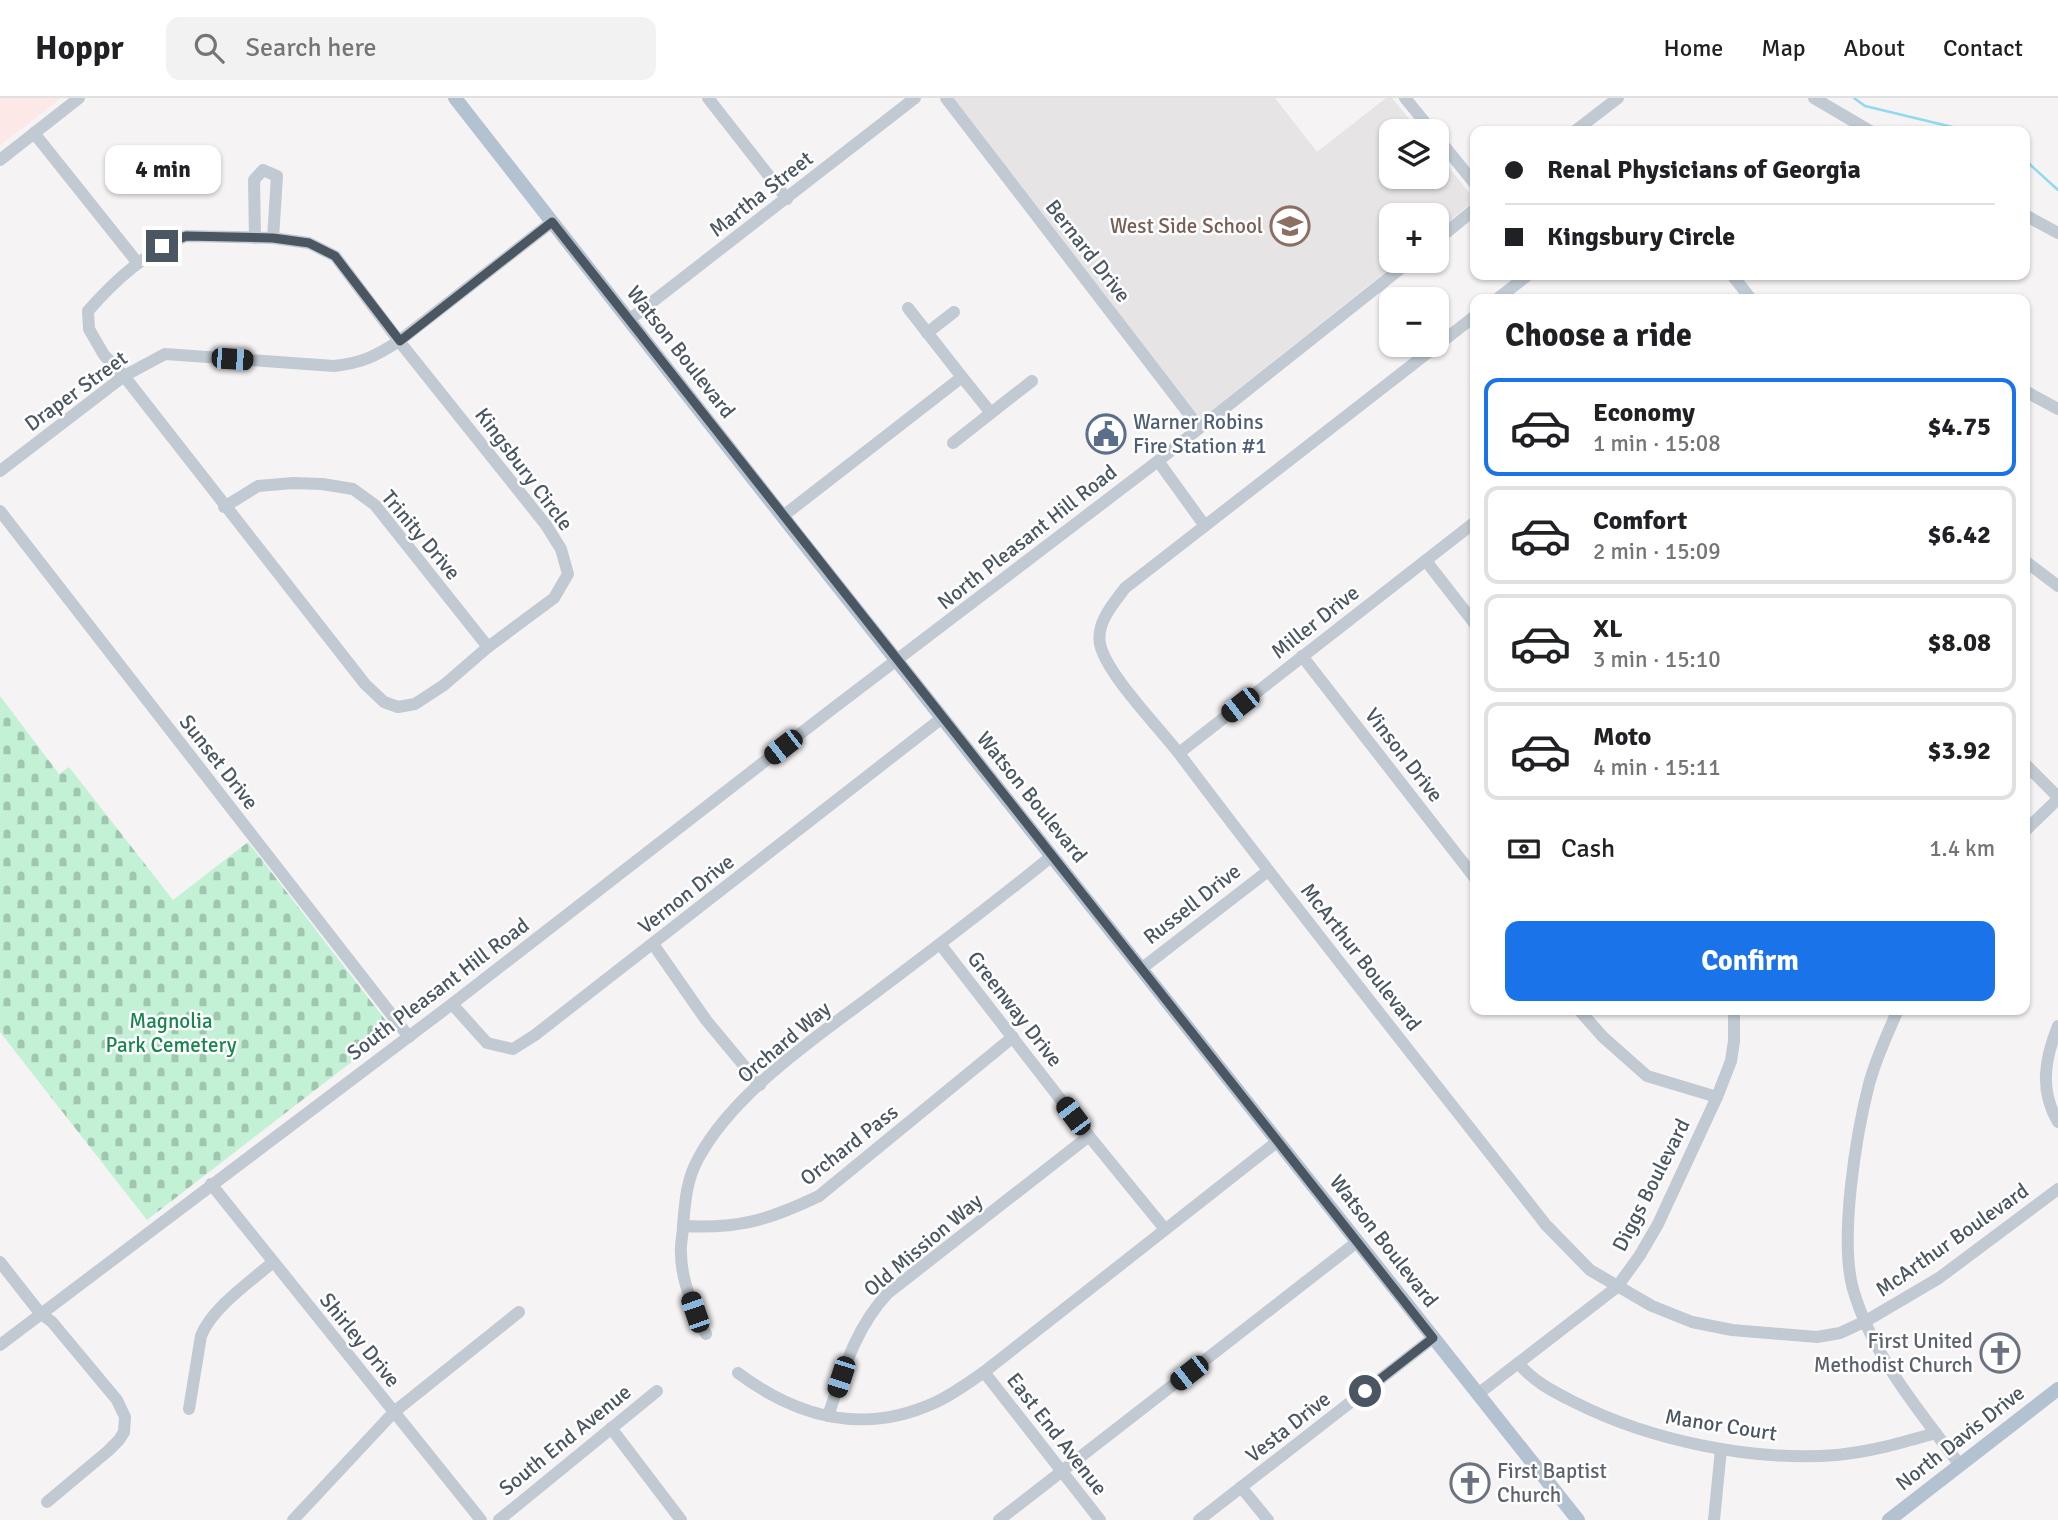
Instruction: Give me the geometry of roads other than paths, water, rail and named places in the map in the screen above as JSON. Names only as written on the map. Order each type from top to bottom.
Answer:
[{"type":"main road","name":"Watson Boulevard","points":[[455,98],[1578,1520]]},
{"type":"main road","name":"North Davis Drive","points":[[1889,1520],[2058,1389]]},
{"type":"street","points":[[0,160],[79,98]]},
{"type":"street","points":[[708,98],[787,199]]},
{"type":"street","name":"Martha Street","points":[[629,320],[915,98]]},
{"type":"street","name":"Bernard Drive","points":[[946,98],[1199,427]]},
{"type":"street","points":[[1405,98],[1422,119]]},
{"type":"street","points":[[1582,126],[1618,98]]},
{"type":"street","points":[[1814,98],[1862,126]]},
{"type":"street","points":[[34,133],[137,262]]},
{"type":"street","points":[[1449,152],[1470,178]]},
{"type":"street","points":[[255,238],[254,180],[263,170],[276,176],[273,238]]},
{"type":"street","points":[[1449,230],[1470,213]]},
{"type":"street","points":[[2030,218],[2058,233]]},
{"type":"street","name":"Draper Street","points":[[0,471],[124,376],[165,354],[334,366],[356,364],[373,358],[400,341],[552,222]]},
{"type":"street","name":"Kingsbury Circle","points":[[186,236],[273,238],[309,243],[335,256],[545,524],[561,549],[568,574],[554,598],[488,647],[444,685],[415,704],[398,707],[384,702],[365,684],[224,507],[124,376],[104,355],[89,329],[88,311],[107,289],[137,262],[162,246],[186,236]]},
{"type":"street","name":"North Pleasant Hill Road","points":[[897,660],[1158,461],[1395,273]]},
{"type":"street","points":[[1503,294],[1522,280]]},
{"type":"street","points":[[1736,280],[1747,294]]},
{"type":"street","points":[[908,308],[991,413]]},
{"type":"street","points":[[927,333],[954,312]]},
{"type":"street","name":"McArthur Boulevard","points":[[1470,320],[1125,588],[1105,613],[1100,643],[1111,670],[1179,753],[1546,1225],[1590,1270],[1617,1287],[1652,1306],[1692,1322],[1731,1330],[1817,1336],[1840,1333],[1866,1321],[1939,1278],[2058,1189]]},
{"type":"street","points":[[783,516],[962,377]]},
{"type":"street","points":[[953,443],[1032,381]]},
{"type":"street","points":[[2030,394],[2058,410]]},
{"type":"street","points":[[1158,461],[1205,526]]},
{"type":"street","name":"Trinity Drive","points":[[224,507],[258,486],[293,483],[353,489],[375,505],[488,647]]},
{"type":"street","name":"Sunset Drive","points":[[0,511],[409,1037]]},
{"type":"street","name":"Miller Drive","points":[[1179,753],[1470,526]]},
{"type":"street","points":[[1426,561],[1470,618]]},
{"type":"street","points":[[2030,565],[2058,586]]},
{"type":"street","name":"Vinson Drive","points":[[1302,656],[1470,872]]},
{"type":"street","name":"South Pleasant Hill Road","points":[[0,1345],[409,1037],[897,660]]},
{"type":"street","name":"Vernon Drive","points":[[452,1004],[487,1043],[513,1049],[653,944],[942,718]]},
{"type":"street","points":[[2030,769],[2058,798],[2030,826]]},
{"type":"street","name":"Orchard Way","points":[[706,1334],[695,1312],[682,1270],[680,1251],[684,1226],[683,1207],[697,1161],[724,1120],[800,1049],[1052,856]]},
{"type":"street","name":"Russell Drive","points":[[1141,969],[1268,870]]},
{"type":"street","points":[[653,944],[706,1020],[761,1085]]},
{"type":"street","name":"Greenway Drive","points":[[940,944],[1088,1136],[1164,1228]]},
{"type":"street","points":[[1583,1015],[1610,1045],[1647,1076],[1717,1097]]},
{"type":"street","name":"Diggs Boulevard","points":[[1478,1394],[1617,1287],[1640,1255],[1658,1224],[1717,1097],[1731,1060],[1734,1015]]},
{"type":"street","points":[[1896,1015],[1870,1083],[1860,1130],[1847,1228],[1848,1253],[1853,1288],[1877,1347],[1960,1465]]},
{"type":"street","points":[[2058,1026],[2048,1054],[2045,1087],[2058,1122]]},
{"type":"street","name":"Orchard Pass","points":[[684,1226],[720,1228],[755,1221],[787,1211],[819,1196],[1013,1037]]},
{"type":"street","name":"Old Mission Way","points":[[828,1416],[847,1357],[864,1324],[888,1293],[1088,1136]]},
{"type":"street","points":[[738,1373],[782,1402],[828,1416],[869,1420],[914,1411],[935,1403],[984,1371],[1278,1141]]},
{"type":"street","name":"Shirley Drive","points":[[211,1184],[481,1520]]},
{"type":"street","points":[[999,1520],[1357,1242]]},
{"type":"street","points":[[0,1262],[40,1313],[52,1322],[117,1400],[125,1417],[124,1432],[114,1446],[47,1502]]},
{"type":"street","points":[[189,1409],[204,1326],[273,1262]]},
{"type":"street","points":[[293,1520],[394,1412],[519,1312]]},
{"type":"street","name":"Vesta Drive","points":[[1199,1520],[1433,1338]]},
{"type":"street","name":"Manor Court","points":[[1518,1363],[1539,1383],[1596,1413],[1654,1435],[1721,1449],[1790,1455],[1835,1455],[1872,1450],[1936,1433]]},
{"type":"street","name":"East End Avenue","points":[[984,1371],[1100,1520]]},
{"type":"street","name":"South End Avenue","points":[[499,1520],[657,1391]]},
{"type":"street","points":[[611,1428],[681,1520]]},
{"type":"street","points":[[1714,1520],[1721,1449]]},
{"type":"street","points":[[1241,1487],[1268,1520]]},
{"type":"waterway","points":[[1854,98],[1865,106],[1948,126]]},
{"type":"waterway","points":[[2030,165],[2058,190]]},
{"type":"place","name":"West Side School","points":[[1290,226]]},
{"type":"place","name":"Warner Robins Fire Station #1","points":[[1106,434]]},
{"type":"place","name":"First United Methodist Church","points":[[2000,1353]]},
{"type":"place","name":"First Baptist Church","points":[[1470,1483]]},
{"type":"park label","name":"Magnolia Park Cemetery","points":[[171,1033]]}]
